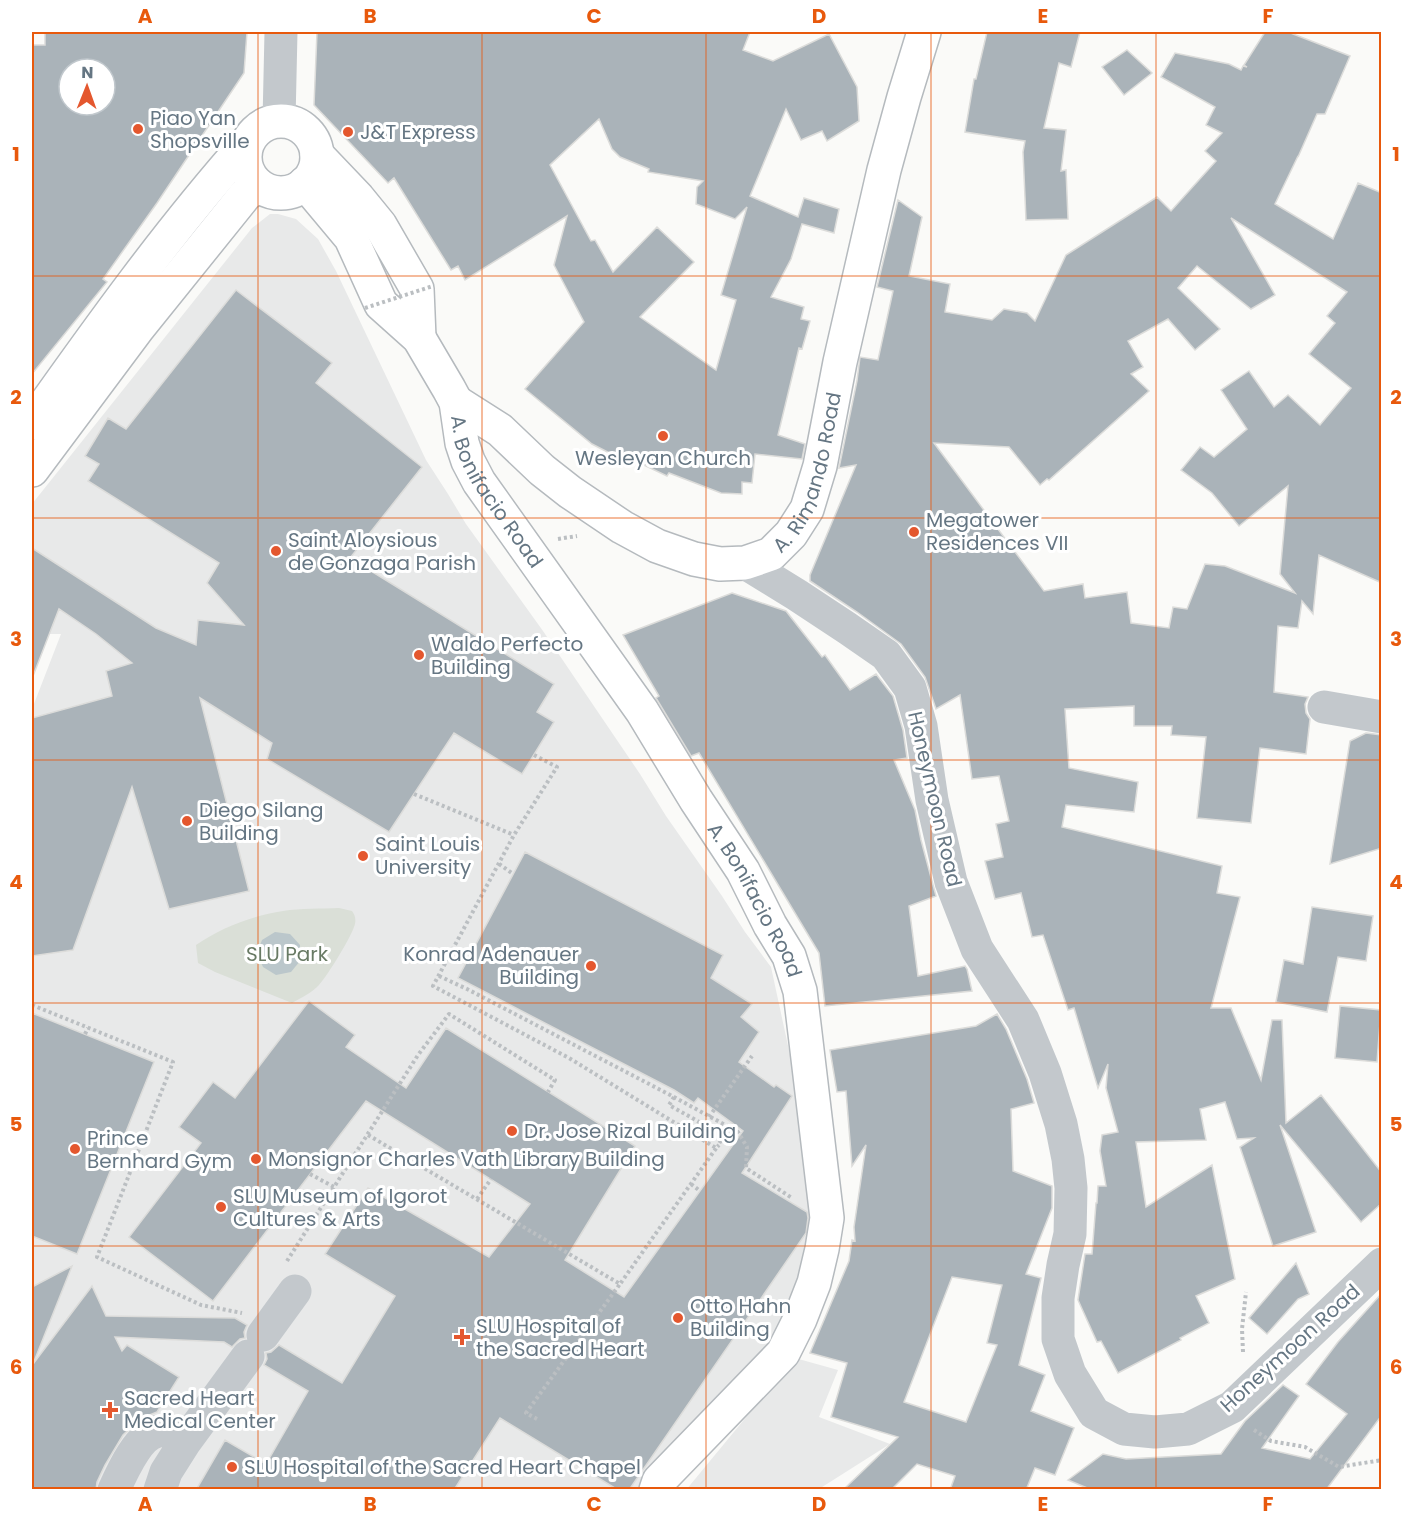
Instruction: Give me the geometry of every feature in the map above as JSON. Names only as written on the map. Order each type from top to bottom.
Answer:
[{"type":"main road","name":"A. Rimando Road","points":[[456,402],[500,430],[542,470],[570,492],[622,527],[657,546],[694,559],[720,564],[745,563],[771,554],[791,534],[807,509],[820,466],[840,362],[884,170],[924,32]]},
{"type":"main road","points":[[32,423],[111,311],[220,174],[260,127],[279,121],[291,122],[306,130],[314,144],[311,169],[296,189],[276,192],[258,185],[247,170],[244,152],[247,143]]},
{"type":"main road","name":"A. Bonifacio Road","points":[[311,169],[358,198],[380,225],[417,289],[418,338],[456,402],[462,443],[479,482],[642,711],[696,800],[743,871],[770,925],[789,956],[800,991],[826,1218],[814,1283],[783,1353],[660,1481],[656,1490]]},
{"type":"main road","points":[[32,470],[138,328],[245,195],[258,185]]},
{"type":"street","points":[[279,121],[281,32]]},
{"type":"street","name":"Honeymoon Road","points":[[745,563],[839,622],[886,656],[910,688],[921,726],[932,800],[951,882],[977,949],[1023,1020],[1045,1073],[1061,1124],[1071,1188],[1070,1234],[1058,1298],[1058,1339],[1070,1374],[1094,1413],[1124,1429],[1155,1432],[1188,1429],[1232,1407],[1382,1264]]},
{"type":"street","points":[[1324,707],[1382,717]]},
{"type":"street","points":[[160,1490],[166,1472],[254,1335],[295,1291]]},
{"type":"street","points":[[114,1490],[129,1460],[146,1438],[159,1431],[168,1432],[185,1442]]},
{"type":"path","points":[[365,308],[433,286]]},
{"type":"path","points":[[553,540],[587,534]]},
{"type":"path","points":[[534,755],[557,767],[514,835],[433,986],[569,1058],[716,1148]]},
{"type":"path","points":[[414,794],[514,835]]},
{"type":"path","points":[[499,864],[513,874]]},
{"type":"path","points":[[439,976],[738,1132],[747,1147],[746,1168],[794,1199]]},
{"type":"path","points":[[32,1005],[173,1062],[97,1257],[201,1305],[254,1335]]},
{"type":"path","points":[[548,1092],[555,1080],[449,1014],[418,1055],[368,1135],[620,1284]]},
{"type":"path","points":[[85,1034],[88,1028]]},
{"type":"path","points":[[709,1117],[752,1056]]},
{"type":"path","points":[[674,1097],[669,1105],[724,1136],[716,1148]]},
{"type":"path","points":[[537,1419],[526,1413],[719,1145],[716,1148]]},
{"type":"path","points":[[310,1174],[334,1187]]},
{"type":"path","points":[[477,1199],[491,1179]]},
{"type":"path","points":[[691,1184],[700,1191]]},
{"type":"path","points":[[1244,1394],[1242,1329],[1246,1292]]},
{"type":"path","points":[[1271,1441],[1305,1448],[1339,1467],[1382,1460]]},
{"type":"shaded area","name":"Saint Louis University","points":[[270,214],[296,219],[318,239],[336,271],[426,460],[466,524],[543,631],[666,816],[771,967],[825,1217],[783,1329],[646,1489],[32,1489],[32,709],[61,634],[32,634],[32,504],[252,228]]},
{"type":"shaded area","points":[[275,932],[290,934],[300,945],[300,961],[291,972],[276,975],[263,967],[257,953],[262,940]]},
{"type":"shaded area","points":[[795,1358],[838,1370],[819,1417],[890,1444],[819,1489],[686,1490]]},
{"type":"green space","name":"SLU Park","points":[[339,908],[352,911],[355,916],[355,924],[349,937],[319,985],[292,1003],[198,963],[196,945],[238,923],[283,911]]},
{"type":"building","points":[[45,32],[247,32],[244,73],[103,279],[107,282],[32,374],[32,45],[45,45]]},
{"type":"building","points":[[317,32],[750,32],[743,50],[773,61],[829,34],[857,87],[859,121],[827,141],[822,131],[801,140],[786,109],[750,196],[798,217],[804,198],[839,209],[834,233],[802,224],[791,259],[771,297],[804,307],[801,319],[810,321],[802,349],[799,348],[778,435],[805,444],[802,459],[755,454],[752,483],[742,482],[742,494],[721,493],[669,473],[667,476],[623,455],[621,459],[592,444],[525,389],[584,322],[554,265],[567,216],[465,280],[458,266],[451,270],[394,178],[388,183],[314,105]],"holes":[[[599,119],[612,149],[620,157],[649,169],[648,172],[703,181],[697,187],[696,204],[735,219],[747,207],[721,295],[736,300],[716,370],[640,317],[694,262],[657,227],[613,272],[595,240],[591,241],[550,165]]]},
{"type":"building","points":[[987,32],[1080,32],[1071,67],[1059,63],[1044,128],[1066,130],[1061,171],[1066,170],[1068,219],[1026,220],[1023,152],[1025,141],[965,132],[974,79],[976,79]]},
{"type":"building","points":[[1265,32],[1288,32],[1350,56],[1325,114],[1317,114],[1275,204],[1333,239],[1358,183],[1382,193],[1382,583],[1319,555],[1313,614],[1302,601],[1298,628],[1278,626],[1274,692],[1308,697],[1305,704],[1306,713],[1310,719],[1306,754],[1260,748],[1251,823],[1197,818],[1206,737],[1171,735],[1172,726],[1134,726],[1134,706],[1065,709],[1069,768],[1138,782],[1134,812],[1066,805],[1062,827],[1222,866],[1217,893],[1240,897],[1211,1008],[1231,1008],[1261,1080],[1272,1020],[1282,1020],[1286,1123],[1321,1095],[1382,1173],[1382,1203],[1361,1222],[1280,1125],[1316,1232],[1273,1246],[1240,1147],[1254,1138],[1237,1139],[1225,1102],[1200,1109],[1206,1140],[1136,1142],[1146,1207],[1212,1165],[1235,1279],[1196,1296],[1209,1323],[1118,1373],[1101,1341],[1097,1342],[1078,1300],[1085,1254],[1092,1254],[1098,1186],[1106,1186],[1100,1151],[1102,1135],[1118,1132],[1106,1088],[1108,1064],[1098,1088],[1074,1008],[1068,1010],[1043,935],[1032,937],[1021,893],[995,899],[985,861],[1003,857],[996,824],[1009,821],[999,776],[972,779],[960,695],[936,709],[925,677],[901,644],[810,581],[810,575],[856,465],[839,468],[860,357],[878,360],[893,291],[877,287],[898,200],[922,217],[909,276],[950,284],[945,312],[992,320],[1004,309],[1027,313],[1035,321],[1066,255],[1157,197],[1171,211],[1216,161],[1205,151],[1222,133],[1206,125],[1215,107],[1161,77],[1175,53],[1229,64],[1241,70],[1243,66],[1247,67],[1244,65]],"holes":[[[1231,218],[1347,292],[1327,316],[1335,323],[1309,354],[1351,388],[1320,425],[1288,395],[1274,407],[1249,371],[1221,390],[1247,429],[1214,457],[1200,447],[1181,470],[1212,493],[1239,526],[1288,486],[1280,574],[1295,593],[1225,566],[1205,564],[1187,609],[1173,607],[1169,628],[1131,623],[1127,592],[1085,598],[1083,584],[1044,591],[934,443],[1009,447],[1040,485],[1047,479],[1049,480],[1149,391],[1131,374],[1143,367],[1128,341],[1168,319],[1195,350],[1220,329],[1178,288],[1197,266],[1251,309],[1275,295]]]},
{"type":"building","points":[[1127,50],[1152,73],[1124,95],[1102,67]]},
{"type":"building","points":[[236,290],[332,363],[316,383],[422,467],[350,558],[554,684],[537,712],[554,722],[522,774],[454,733],[389,832],[267,759],[272,743],[200,698],[249,891],[169,909],[132,787],[73,950],[32,956],[32,718],[112,696],[106,671],[132,663],[96,634],[59,609],[32,676],[32,548],[156,628],[196,645],[198,620],[244,625],[207,583],[219,563],[88,481],[99,464],[85,456],[108,418],[126,429]]},
{"type":"building","points":[[732,593],[786,611],[822,657],[825,655],[850,690],[876,674],[893,696],[903,730],[907,758],[894,760],[915,810],[936,896],[909,906],[918,976],[965,966],[972,991],[825,1006],[819,953],[699,753],[691,756],[656,698],[659,696],[623,635]]},
{"type":"building","points":[[1366,733],[1382,735],[1382,848],[1330,864],[1350,741]]},
{"type":"building","points":[[525,852],[723,955],[711,978],[752,1004],[741,1017],[759,1032],[739,1062],[774,1087],[776,1085],[792,1096],[742,1173],[807,1212],[806,1233],[629,1490],[618,1490],[500,1418],[454,1490],[196,1490],[225,1440],[266,1464],[308,1391],[264,1365],[267,1359],[266,1353],[279,1345],[342,1383],[395,1296],[325,1254],[368,1188],[489,1257],[530,1204],[366,1101],[213,1301],[129,1237],[201,1143],[179,1127],[213,1082],[235,1098],[309,1001],[355,1035],[346,1047],[406,1088],[446,1028],[635,1146],[565,1260],[624,1297],[743,1131],[698,1098],[694,1103],[674,1090],[458,978]]},
{"type":"building","points":[[1312,907],[1373,916],[1366,961],[1338,957],[1327,1012],[1276,1002],[1284,960],[1303,964]]},
{"type":"building","points":[[1340,1006],[1381,1010],[1377,1062],[1335,1058]]},
{"type":"building","name":"Prince Bernhard Gym","points":[[32,1013],[154,1062],[77,1254],[32,1236]]},
{"type":"building","points":[[997,1014],[1006,1029],[1027,1079],[1034,1103],[1011,1109],[1013,1171],[1052,1186],[1052,1208],[1026,1274],[1041,1278],[1019,1365],[1045,1375],[1031,1411],[1074,1428],[1055,1475],[1035,1468],[1026,1490],[950,1490],[955,1476],[917,1464],[891,1490],[843,1490],[898,1437],[831,1417],[847,1363],[810,1353],[849,1261],[852,1240],[855,1241],[854,1227],[866,1145],[852,1166],[846,1091],[837,1092],[830,1050],[976,1026]],"holes":[[[952,1277],[1002,1285],[987,1343],[997,1345],[966,1422],[904,1402]]]},
{"type":"building","points":[[1296,1263],[1309,1294],[1298,1299],[1267,1334],[1249,1318]]},
{"type":"building","points":[[72,1266],[33,1364],[32,1287]]},
{"type":"building","name":"Sacred Heart Medical Center","points":[[92,1286],[106,1316],[235,1318],[247,1325],[244,1332],[245,1338],[240,1339],[232,1347],[224,1342],[115,1337],[122,1351],[127,1345],[179,1377],[157,1412],[140,1419],[123,1435],[105,1465],[96,1490],[32,1490],[32,1365]]},
{"type":"building","points":[[1382,1293],[1382,1415],[1326,1490],[1092,1490],[1068,1480],[1103,1454],[1126,1459],[1221,1454],[1245,1421],[1283,1385],[1299,1396],[1262,1448],[1310,1459],[1347,1414],[1306,1384],[1338,1342]]},
{"type":"place","name":"Piao Yan Shopsville","points":[[138,129]]},
{"type":"place","name":"J&T Express","points":[[348,132]]},
{"type":"place","name":"Wesleyan Church","points":[[663,436]]},
{"type":"place","name":"Megatower Residences VII","points":[[914,532]]},
{"type":"place","name":"Saint Aloysious de Gonzaga Parish","points":[[276,551]]},
{"type":"place","name":"Waldo Perfecto Building","points":[[419,655]]},
{"type":"place","name":"Diego Silang Building","points":[[187,821]]},
{"type":"place","name":"Saint Louis University","points":[[363,856]]},
{"type":"place","name":"Konrad Adenauer Building","points":[[591,966]]},
{"type":"place","name":"Dr. Jose Rizal Building","points":[[512,1131]]},
{"type":"place","name":"Prince Bernhard Gym","points":[[75,1149]]},
{"type":"place","name":"Monsignor Charles Vath Library Building","points":[[256,1159]]},
{"type":"place","name":"SLU Museum of Igorot Cultures & Arts","points":[[221,1207]]},
{"type":"place","name":"Otto Hahn Building","points":[[678,1318]]},
{"type":"place","name":"SLU Hospital of the Sacred Heart","points":[[462,1337]]},
{"type":"place","name":"Sacred Heart Medical Center","points":[[110,1410]]},
{"type":"place","name":"SLU Hospital of the Sacred Heart Chapel","points":[[232,1467]]}]
